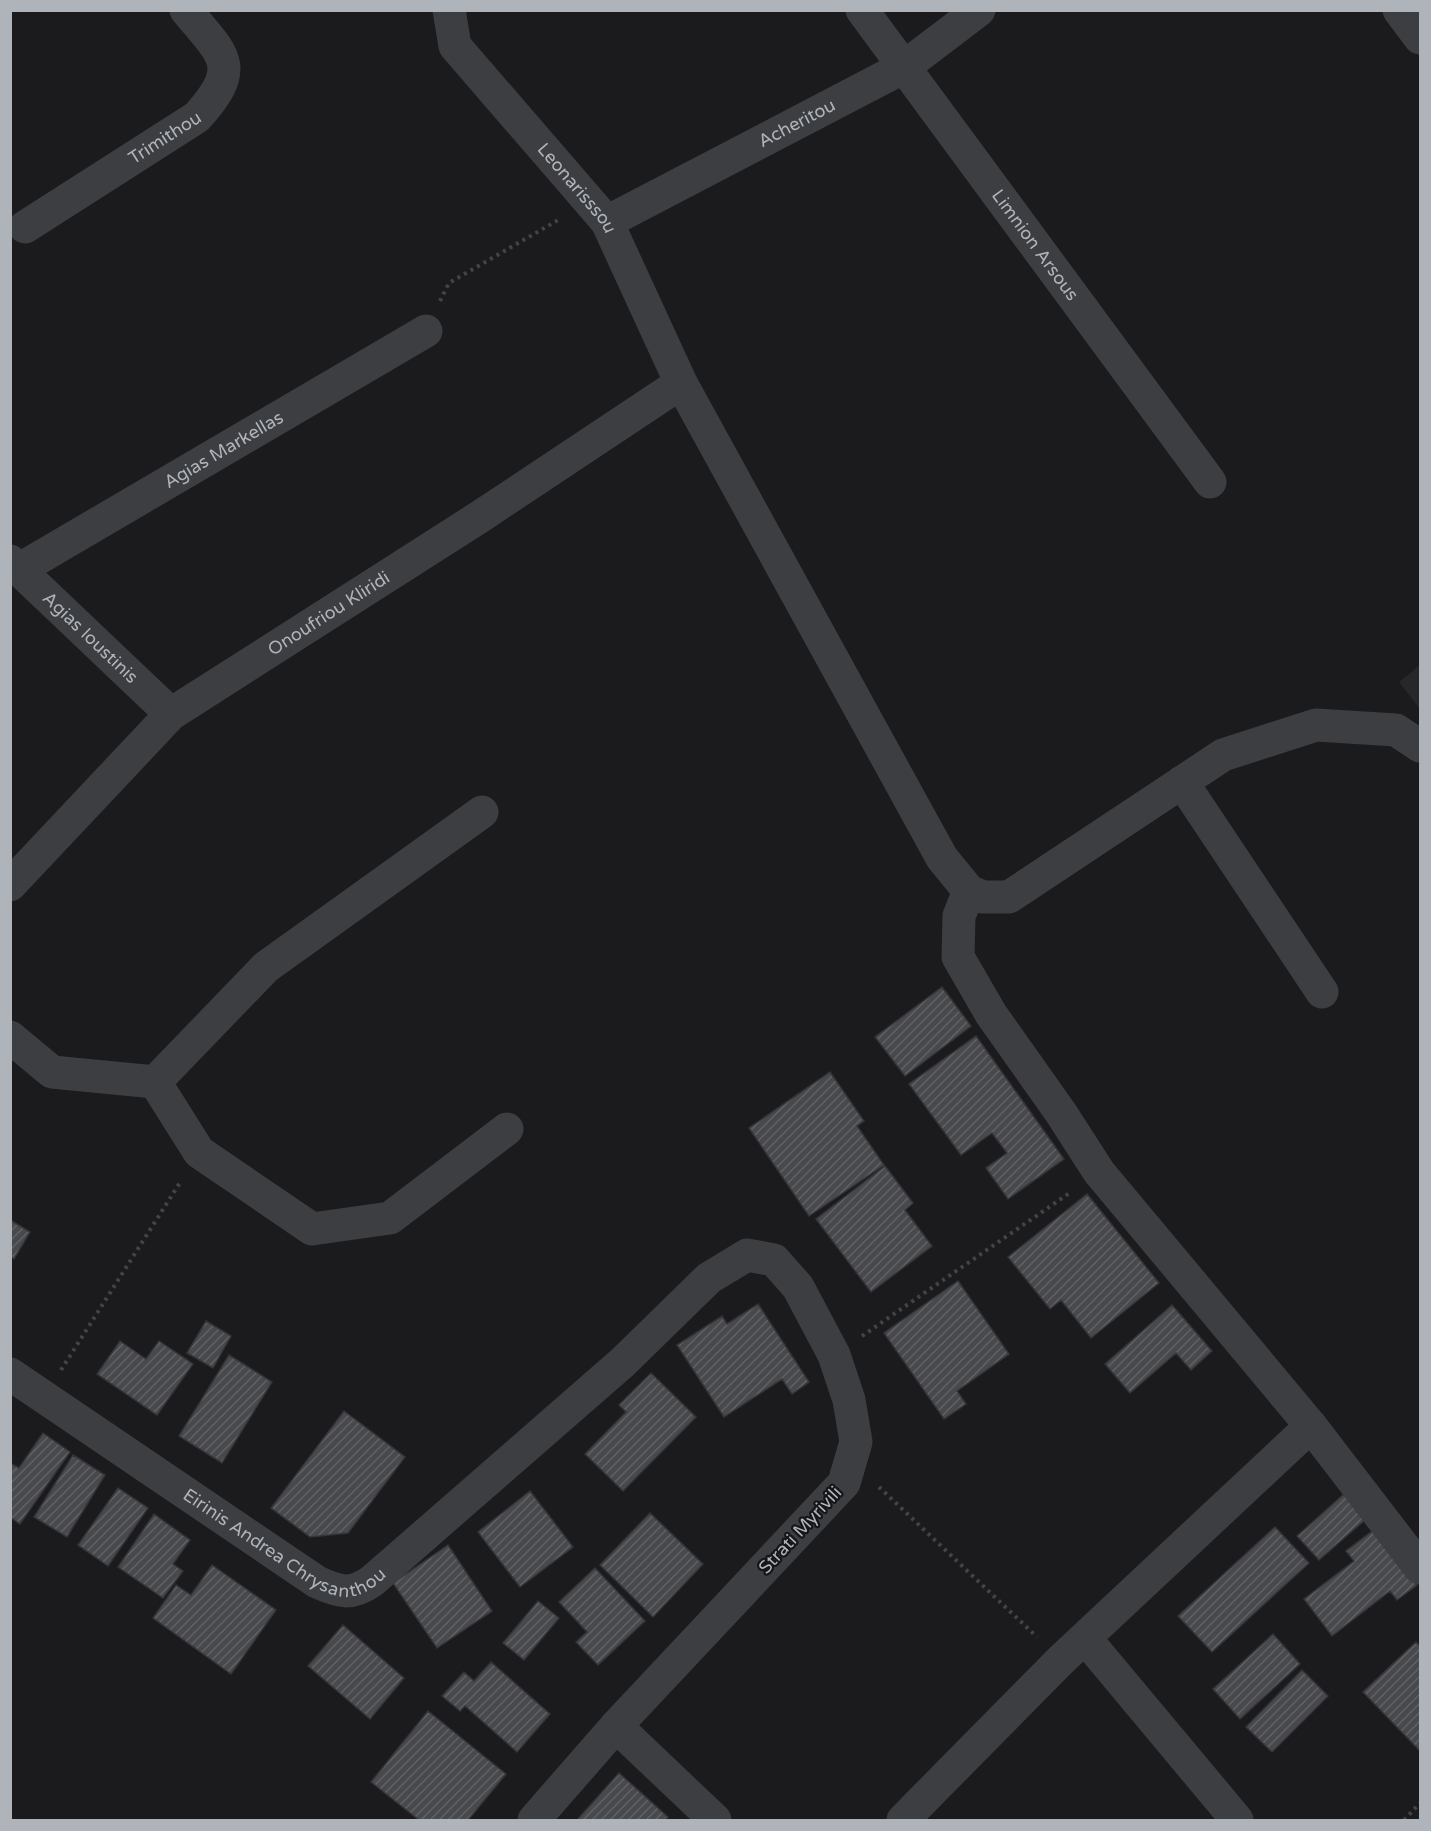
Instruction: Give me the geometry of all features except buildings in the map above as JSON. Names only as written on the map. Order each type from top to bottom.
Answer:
[{"type":"street","name":"Trimithou","points":[[26,227],[197,117],[212,101],[222,83],[225,63],[218,50],[186,10]]},
{"type":"street","name":"Leonarisssou","points":[[449,10],[455,46],[598,212],[681,383],[942,858],[969,891]]},
{"type":"street","name":"Limnion Arsous","points":[[862,10],[1210,482]]},
{"type":"street","name":"Acheritou","points":[[598,212],[904,67],[979,10]]},
{"type":"street","points":[[1399,10],[1420,38]]},
{"type":"street","name":"Agias Markellas","points":[[15,565],[426,331]]},
{"type":"street","name":"Onoufriou Kliridi","points":[[10,885],[171,714],[482,516],[681,383]]},
{"type":"street","name":"Agias Ioustinis","points":[[15,565],[171,714]]},
{"type":"street","points":[[1420,746],[1396,730],[1316,725],[1223,755],[1009,897],[982,897],[969,891],[959,916],[958,957],[991,1014],[1098,1172],[1311,1426],[1420,1569]]},
{"type":"street","points":[[1182,782],[1322,992]]},
{"type":"street","points":[[155,1082],[266,967],[482,812]]},
{"type":"street","points":[[10,1037],[52,1072],[155,1082]]},
{"type":"street","points":[[155,1082],[199,1152],[312,1229],[390,1218],[507,1130]]},
{"type":"street","name":"Strati Myrivili","points":[[534,1821],[616,1726],[844,1483],[856,1442],[849,1400],[834,1355],[798,1287],[774,1260],[747,1255],[709,1278],[623,1362]]},
{"type":"street","name":"Eirinis Andrea Chrysanthou","points":[[10,1374],[317,1582],[335,1590],[350,1591],[361,1588],[372,1581],[623,1362]]},
{"type":"street","points":[[903,1821],[1061,1660],[1311,1426]]},
{"type":"street","points":[[1085,1638],[1237,1821]]},
{"type":"street","points":[[616,1726],[715,1821]]},
{"type":"path","points":[[426,331],[449,283],[598,212]]},
{"type":"path","points":[[44,1397],[199,1152]]},
{"type":"path","points":[[834,1355],[1098,1172]]},
{"type":"path","points":[[848,1467],[886,1492],[1061,1660]]},
{"type":"path","points":[[1404,1821],[1420,1803]]},
{"type":"shaded area","points":[[1420,665],[1420,709],[1399,682]]}]
